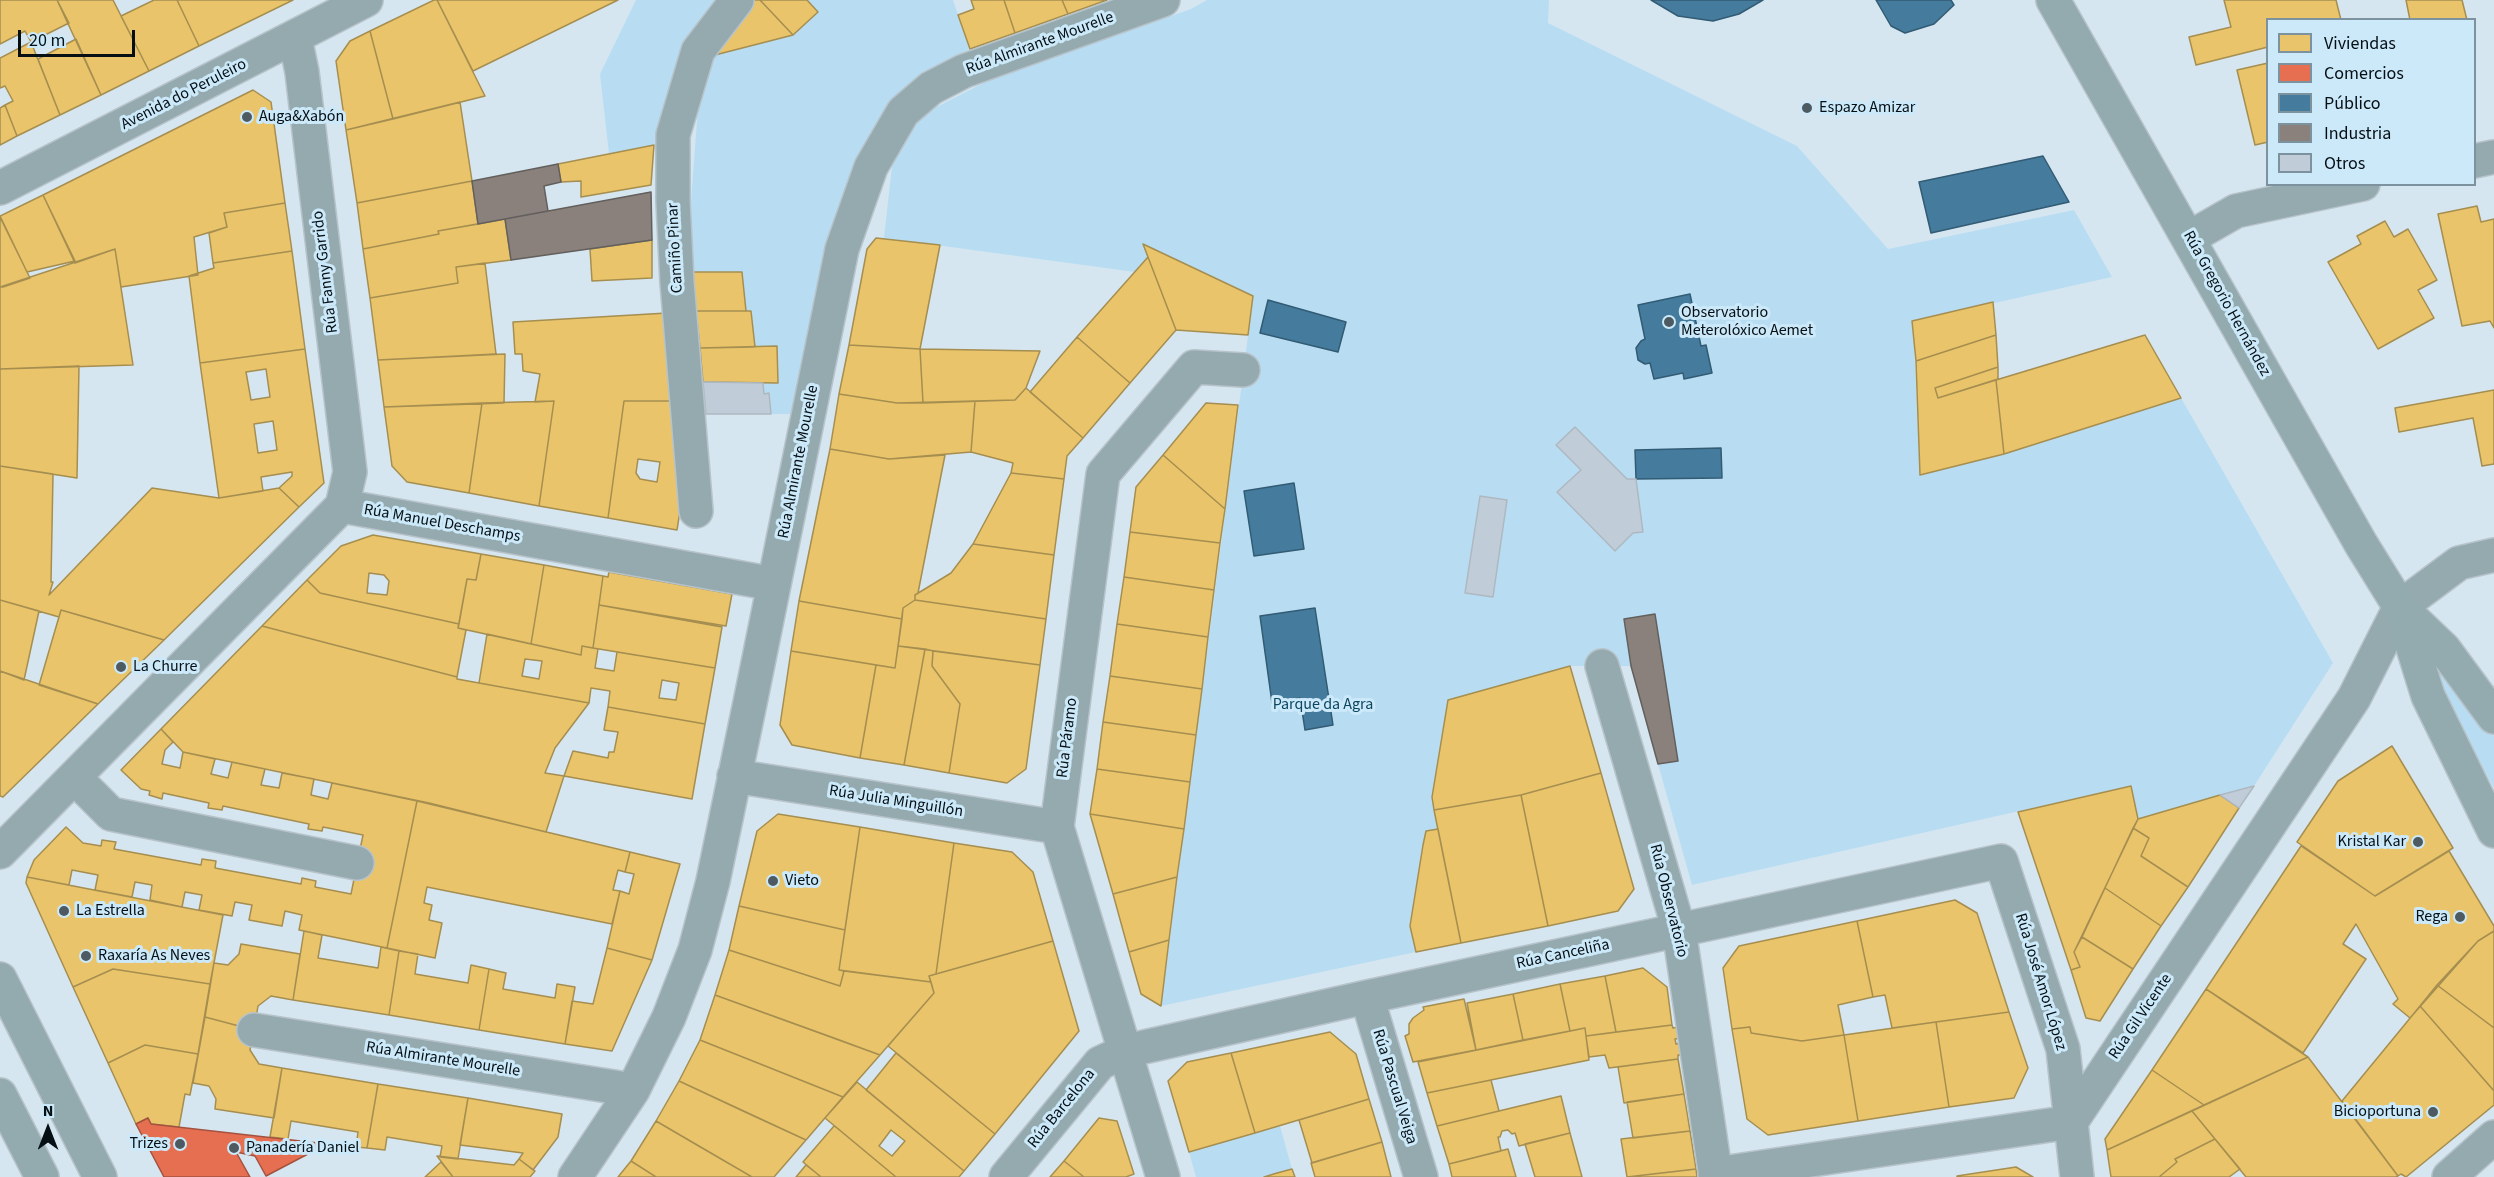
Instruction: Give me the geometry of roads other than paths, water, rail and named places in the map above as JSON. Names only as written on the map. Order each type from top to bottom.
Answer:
[{"type":"street","name":"Avenida do Peruleiro","points":[[0,188],[366,0]]},
{"type":"street","name":"Camiño Pinar","points":[[696,511],[677,282],[673,135],[698,51],[736,0]]},
{"type":"street","name":"Rúa Almirante Mourelle","points":[[575,1177],[633,1090],[669,1017],[694,950],[713,881],[842,249],[871,167],[903,112],[931,88],[964,71],[1163,0]]},
{"type":"street","name":"Rúa Gregorio Hernández","points":[[2053,0],[2361,544],[2400,607],[2444,650],[2494,717]]},
{"type":"street","name":"Rúa Fanny Garrido","points":[[295,38],[302,72],[350,472],[342,506]]},
{"type":"street","points":[[2476,162],[2494,158]]},
{"type":"street","points":[[2189,238],[2236,211],[2354,186]]},
{"type":"street","name":"Rúa Páramo","points":[[1163,1177],[1057,827],[1103,474],[1194,367],[1243,370]]},
{"type":"street","name":"Rúa Manuel Deschamps","points":[[0,852],[342,506],[774,584]]},
{"type":"street","points":[[2400,607],[2459,564],[2494,555]]},
{"type":"street","name":"Rúa Gregorio Hernández","points":[[2400,607],[2427,696],[2494,831]]},
{"type":"street","name":"Rúa Gil Vicente","points":[[2071,1122],[2354,698],[2400,607]]},
{"type":"street","name":"Rúa Observatorio","points":[[1602,666],[1679,930],[1715,1175]]},
{"type":"street","name":"Rúa Julia Minguillón","points":[[734,776],[1057,827]]},
{"type":"street","points":[[75,778],[111,814],[357,863]]},
{"type":"street","name":"Rúa José Amor López","points":[[2001,861],[2062,1049],[2077,1177]]},
{"type":"street","name":"Rúa Canceliña","points":[[1126,1051],[2001,861]]},
{"type":"street","points":[[0,979],[100,1177]]},
{"type":"street","name":"Rúa Pascual Veiga","points":[[1367,997],[1421,1177]]},
{"type":"street","name":"Rúa Almirante Mourelle","points":[[254,1030],[633,1090]]},
{"type":"street","name":"Rúa Barcelona","points":[[1006,1177],[1100,1063],[1126,1051]]},
{"type":"street","points":[[0,1095],[42,1177]]},
{"type":"street","points":[[1715,1175],[2071,1122]]},
{"type":"street","points":[[2449,1177],[2494,1137]]},
{"type":"place","name":"Espazo Amizar","points":[[1807,108]]},
{"type":"place","name":"Auga&Xabón","points":[[247,117]]},
{"type":"place","name":"Observatorio Meterolóxico Aemet","points":[[1669,322]]},
{"type":"place","name":"La Churre","points":[[121,667]]},
{"type":"place","name":"Kristal Kar","points":[[2418,842]]},
{"type":"place","name":"Vieto","points":[[773,881]]},
{"type":"place","name":"La Estrella","points":[[64,911]]},
{"type":"place","name":"Rega","points":[[2460,917]]},
{"type":"place","name":"Raxaría As Neves","points":[[86,956]]},
{"type":"place","name":"Bicioportuna","points":[[2433,1112]]},
{"type":"place","name":"Trizes","points":[[180,1144]]},
{"type":"place","name":"Panadería Daniel","points":[[234,1148]]},
{"type":"park label","name":"Parque da Agra","points":[[1323,705]]}]
